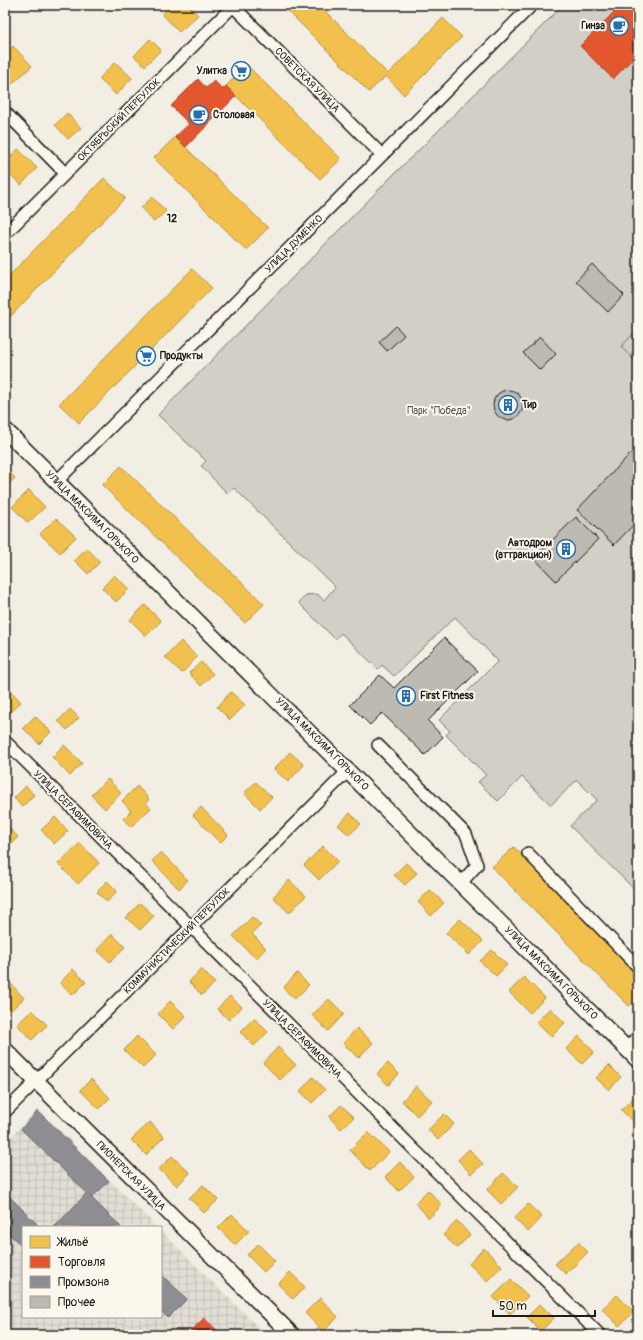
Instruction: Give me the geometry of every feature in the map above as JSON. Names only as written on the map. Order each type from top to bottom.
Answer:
[{"type":"street","name":"СОВЕТСКАЯ УЛИЦА","points":[[232,5],[382,155]]},
{"type":"street","name":"ОКТЯБРЬСКИЙ ПЕРЕУЛОК","points":[[5,234],[232,5]]},
{"type":"street","name":"УЛИЦА ДУМЕНКО","points":[[56,482],[532,5]]},
{"type":"street","points":[[5,112],[65,173]]},
{"type":"street","name":"УЛИЦА МАКСИМА ГОРЬКОГО","points":[[5,430],[349,770],[638,1060]]},
{"type":"street","name":"УЛИЦА СЕРАФИМОВИЧА","points":[[5,741],[190,928],[600,1335]]},
{"type":"street","points":[[378,746],[466,834],[477,865],[461,883]]},
{"type":"street","name":"КОММУНИСТИЧЕСКИЙ ПЕРЕУЛОК","points":[[5,1112],[349,770]]},
{"type":"street","points":[[528,853],[638,967]]},
{"type":"street","points":[[626,1048],[638,1037]]},
{"type":"street","name":"ПИОНЕРСКАЯ УЛИЦА","points":[[5,1050],[292,1335]]},
{"type":"shaded area","points":[[38,1109],[156,1226],[22,1226],[22,1318],[162,1318],[162,1232],[266,1335],[5,1335],[5,1143]]},
{"type":"green space","name":"Парк \"Победа\"","points":[[563,5],[638,5],[638,893],[570,826],[597,800],[577,780],[551,805],[522,777],[498,801],[478,782],[486,775],[446,735],[450,731],[439,720],[498,661],[455,617],[394,676],[382,665],[378,669],[341,633],[335,639],[299,603],[306,595],[317,594],[324,600],[335,587],[234,488],[228,494],[201,466],[206,461],[158,415],[394,174]]},
{"type":"green space","points":[[634,333],[638,337],[638,364],[621,347]]},
{"type":"building: Жильё","points":[[172,5],[188,5],[198,15],[179,32],[162,14]]},
{"type":"building: Жильё","points":[[282,5],[319,5],[388,74],[443,18],[462,37],[404,95],[386,76],[369,92]]},
{"type":"building: Жильё","points":[[150,39],[161,50],[145,66],[134,56]]},
{"type":"building: Жильё","points":[[13,46],[32,66],[11,85],[5,79],[5,54]]},
{"type":"building: Жильё","points":[[115,62],[132,78],[116,95],[99,79]]},
{"type":"building: Жильё","points":[[247,65],[341,159],[320,179],[226,86]]},
{"type":"building: Жильё","points":[[67,113],[81,128],[68,139],[55,125]]},
{"type":"building: Жильё","points":[[175,137],[268,228],[246,250],[154,158]]},
{"type":"building: Жильё","points":[[18,149],[37,168],[21,185],[5,170],[5,162]]},
{"type":"building: Жильё","points":[[104,178],[125,198],[5,322],[5,280]]},
{"type":"building: Жильё","points":[[152,197],[166,211],[154,222],[141,208]]},
{"type":"building: Жильё","points":[[192,269],[212,288],[79,423],[59,404]]},
{"type":"building: Жильё","points":[[121,466],[264,604],[245,623],[102,485]]},
{"type":"building: Жильё","points":[[5,468],[15,478],[5,488]]},
{"type":"building: Жильё","points":[[29,490],[45,507],[28,523],[12,507]]},
{"type":"building: Жильё","points":[[56,518],[76,537],[60,553],[40,534]]},
{"type":"building: Жильё","points":[[87,548],[100,562],[88,574],[74,560]]},
{"type":"building: Жильё","points":[[114,575],[129,589],[116,602],[102,588]]},
{"type":"building: Жильё","points":[[145,605],[161,621],[146,636],[130,620]]},
{"type":"building: Жильё","points":[[181,641],[197,657],[182,673],[165,657]]},
{"type":"building: Жильё","points":[[201,662],[213,674],[201,686],[189,673]]},
{"type":"building: Жильё","points":[[6,686],[21,702],[8,714],[5,711]]},
{"type":"building: Жильё","points":[[231,692],[245,705],[230,720],[217,707]]},
{"type":"building: Жильё","points":[[70,709],[79,718],[67,730],[58,721]]},
{"type":"building: Жильё","points":[[35,716],[51,732],[39,744],[23,728]]},
{"type":"building: Жильё","points":[[64,745],[82,763],[70,776],[52,757]]},
{"type":"building: Жильё","points":[[290,752],[304,765],[288,782],[274,769]]},
{"type":"building: Жильё","points":[[108,779],[121,793],[105,809],[91,795]]},
{"type":"building: Жильё","points":[[256,782],[272,797],[260,809],[244,793]]},
{"type":"building: Жильё","points":[[26,786],[34,795],[22,807],[14,798]]},
{"type":"building: Жильё","points":[[137,786],[149,799],[146,803],[151,808],[131,827],[123,819],[131,811],[122,801]]},
{"type":"building: Жильё","points":[[201,807],[228,835],[220,843],[193,815]]},
{"type":"building: Жильё","points":[[350,813],[361,824],[349,835],[338,825]]},
{"type":"building: Жильё","points":[[55,817],[68,831],[54,844],[41,830]]},
{"type":"building: Жильё","points":[[9,828],[18,837],[5,850],[5,832]]},
{"type":"building: Жильё","points":[[80,843],[99,863],[78,884],[58,864]]},
{"type":"building: Жильё","points":[[323,846],[338,861],[319,880],[304,865]]},
{"type":"building: Жильё","points":[[514,847],[638,976],[638,997],[629,1006],[492,867]]},
{"type":"building: Жильё","points":[[161,852],[188,880],[179,889],[152,861]]},
{"type":"building: Жильё","points":[[406,863],[417,873],[405,885],[394,875]]},
{"type":"building: Жильё","points":[[289,880],[306,896],[289,913],[273,897]]},
{"type":"building: Жильё","points":[[107,881],[117,891],[107,902],[97,892]]},
{"type":"building: Жильё","points":[[430,890],[444,903],[431,916],[418,902]]},
{"type":"building: Жильё","points":[[140,903],[154,916],[140,930],[126,918]]},
{"type":"building: Жильё","points":[[252,917],[261,925],[252,934],[266,948],[256,959],[233,936]]},
{"type":"building: Жильё","points":[[460,919],[483,941],[469,955],[446,933]]},
{"type":"building: Жильё","points":[[112,934],[125,947],[110,962],[97,950]]},
{"type":"building: Жильё","points":[[492,950],[507,965],[496,976],[480,961]]},
{"type":"building: Жильё","points":[[73,969],[86,982],[73,995],[60,983]]},
{"type":"building: Жильё","points":[[201,969],[215,983],[202,995],[189,982]]},
{"type":"building: Жильё","points":[[297,973],[309,985],[295,999],[283,988]]},
{"type":"building: Жильё","points":[[524,977],[545,998],[530,1013],[509,992]]},
{"type":"building: Жильё","points":[[10,983],[24,998],[7,1014],[5,1011],[5,988]]},
{"type":"building: Жильё","points":[[230,996],[242,1007],[229,1020],[217,1009]]},
{"type":"building: Жильё","points":[[329,999],[344,1014],[328,1031],[312,1015]]},
{"type":"building: Жильё","points":[[170,1001],[186,1016],[173,1029],[158,1014]]},
{"type":"building: Жильё","points":[[550,1008],[565,1023],[551,1037],[536,1022]]},
{"type":"building: Жильё","points":[[32,1010],[47,1025],[32,1040],[17,1025]]},
{"type":"building: Жильё","points":[[254,1018],[268,1032],[254,1046],[240,1032]]},
{"type":"building: Жильё","points":[[357,1028],[373,1043],[358,1058],[343,1043]]},
{"type":"building: Жильё","points":[[137,1036],[156,1055],[143,1068],[124,1050]]},
{"type":"building: Жильё","points":[[579,1036],[594,1052],[582,1064],[566,1049]]},
{"type":"building: Жильё","points":[[278,1047],[296,1065],[280,1080],[263,1063]]},
{"type":"building: Жильё","points":[[388,1063],[399,1074],[388,1085],[377,1074]]},
{"type":"building: Жильё","points":[[609,1065],[621,1077],[609,1090],[596,1078]]},
{"type":"building: Жильё","points":[[313,1077],[325,1090],[312,1103],[300,1091]]},
{"type":"building: Жильё","points":[[91,1079],[110,1098],[99,1109],[80,1090]]},
{"type":"building: Жильё","points":[[416,1086],[432,1101],[417,1116],[402,1101]]},
{"type":"building: Жильё","points":[[637,1094],[638,1096],[637,1125],[621,1110]]},
{"type":"building: Жильё","points":[[341,1105],[354,1117],[341,1129],[329,1117]]},
{"type":"building: Жильё","points":[[444,1114],[454,1124],[438,1140],[428,1130]]},
{"type":"building: Жильё","points":[[150,1122],[164,1137],[146,1155],[131,1140]]},
{"type":"building: Жильё","points":[[368,1132],[389,1152],[370,1171],[350,1150]]},
{"type":"building: Жильё","points":[[469,1149],[483,1164],[471,1174],[458,1160]]},
{"type":"building: Жильё","points":[[172,1156],[190,1173],[177,1186],[159,1169]]},
{"type":"building: Жильё","points":[[400,1162],[414,1177],[399,1191],[385,1177]]},
{"type":"building: Жильё","points":[[503,1173],[518,1187],[501,1204],[487,1190]]},
{"type":"building: Жильё","points":[[203,1185],[218,1200],[204,1213],[189,1198]]},
{"type":"building: Жильё","points":[[428,1190],[442,1205],[429,1218],[415,1203]]},
{"type":"building: Жильё","points":[[528,1204],[542,1217],[528,1232],[514,1218]]},
{"type":"building: Жильё","points":[[232,1214],[249,1231],[235,1245],[218,1228]]},
{"type":"building: Жильё","points":[[457,1221],[470,1235],[457,1248],[443,1235]]},
{"type":"building: Жильё","points":[[578,1242],[588,1252],[566,1274],[555,1264]]},
{"type":"building: Жильё","points":[[258,1244],[275,1261],[264,1272],[247,1255]]},
{"type":"building: Жильё","points":[[484,1248],[502,1266],[487,1281],[469,1264]]},
{"type":"building: Жильё","points":[[290,1272],[305,1287],[293,1299],[278,1284]]},
{"type":"building: Жильё","points":[[511,1279],[528,1296],[510,1314],[493,1297]]},
{"type":"building: Жильё","points":[[617,1295],[634,1312],[619,1326],[602,1309]]},
{"type":"building: Жильё","points":[[320,1298],[338,1317],[323,1332],[305,1313]]},
{"type":"building: Жильё","points":[[540,1304],[554,1318],[541,1331],[527,1317]]},
{"type":"building: Жильё","points":[[347,1329],[354,1335],[341,1335]]},
{"type":"building: Торговля","name":"Гинза","points":[[621,5],[638,5],[638,53],[613,79],[580,46]]},
{"type":"building: Торговля","name":"Столовая","points":[[198,79],[206,88],[214,81],[223,89],[226,86],[236,96],[186,147],[175,137],[189,124],[171,106]]},
{"type":"building: Торговля","points":[[204,1318],[222,1335],[187,1335]]},
{"type":"building: Промзона","points":[[38,1111],[109,1181],[92,1198],[21,1129]]},
{"type":"building: Промзона","points":[[5,1192],[39,1226],[22,1226],[22,1246],[5,1230]]},
{"type":"building: Промзона","points":[[87,1193],[120,1226],[55,1226]]},
{"type":"building: Промзона","points":[[162,1275],[187,1299],[168,1318],[162,1312]]},
{"type":"building: Прочее","points":[[592,264],[624,295],[608,312],[576,281]]},
{"type":"building: Прочее","points":[[396,326],[404,335],[387,351],[379,342]]},
{"type":"building: Прочее","points":[[540,337],[556,354],[540,370],[523,353]]},
{"type":"building: Прочее","name":"Тир","points":[[508,390],[514,391],[522,399],[522,411],[514,419],[508,420],[502,419],[494,411],[493,405],[494,399],[502,391]]},
{"type":"building: Прочее","points":[[631,453],[638,459],[638,520],[614,545],[577,510]]},
{"type":"building: Прочее","name":"Автодром (аттракцион)","points":[[576,517],[598,539],[556,581],[534,558]]},
{"type":"building: Прочее","name":"First Fitness","points":[[444,638],[478,671],[428,721],[443,737],[425,755],[382,713],[370,725],[350,705],[380,675],[394,688]]},
{"type":"place","name":"Гинза","points":[[619,26]]},
{"type":"place","name":"Улитка","points":[[241,71]]},
{"type":"place","name":"Столовая","points":[[199,115]]},
{"type":"place","name":"Продукты","points":[[146,356]]},
{"type":"place","name":"Тир","points":[[508,405]]},
{"type":"place","name":"Автодром (аттракцион)","points":[[566,549]]},
{"type":"place","name":"First Fitness","points":[[406,696]]},
{"type":"district","name":"12","points":[[172,218]]}]
